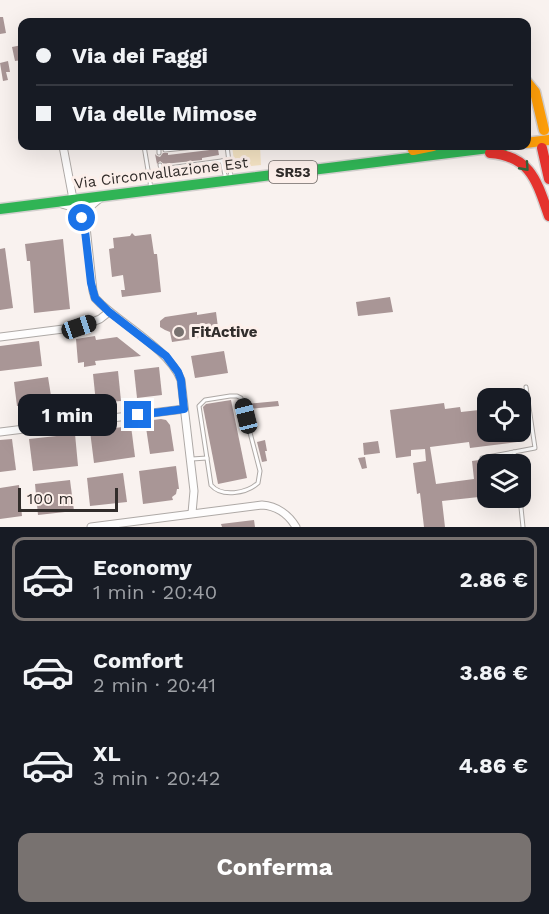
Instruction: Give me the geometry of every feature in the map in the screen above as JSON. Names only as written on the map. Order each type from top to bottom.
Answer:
[{"type":"main road","points":[[531,87],[535,92],[546,140],[549,179]]},
{"type":"main road","points":[[531,102],[546,140]]},
{"type":"main road","points":[[531,137],[546,140]]},
{"type":"main road","points":[[531,142],[546,140]]},
{"type":"main road","points":[[355,164],[388,154],[415,150]]},
{"type":"main road","name":"Via Circonvallazione Est","points":[[0,209],[472,150]]},
{"type":"main road","points":[[388,160],[492,153],[512,156],[523,163],[533,175],[549,216]]},
{"type":"street","points":[[64,150],[73,199]]},
{"type":"street","points":[[84,222],[91,206],[107,194]]},
{"type":"street","points":[[50,202],[67,205],[80,213],[84,222],[95,298],[109,312],[166,356],[178,372],[181,380],[194,489],[192,513]]},
{"type":"street","points":[[0,337],[79,327],[100,320],[109,312]]},
{"type":"street","points":[[0,432],[184,409]]},
{"type":"street","points":[[194,489],[203,512]]},
{"type":"street","points":[[91,527],[266,505],[282,512],[291,519],[296,527]]},
{"type":"lane","points":[[145,150],[152,190]]},
{"type":"lane","points":[[228,150],[229,180]]},
{"type":"lane","points":[[160,165],[161,169],[167,166],[229,160]]},
{"type":"lane","points":[[222,162],[229,180]]},
{"type":"lane","points":[[503,454],[535,448],[526,387]]},
{"type":"lane","points":[[237,396],[241,398],[260,471],[258,483],[254,487],[236,492],[222,492],[214,489],[211,485],[207,458],[199,406],[205,400],[237,396]]},
{"type":"lane","points":[[190,459],[207,458]]},
{"type":"lane","points":[[521,508],[523,527]]},
{"type":"shaded area","points":[[233,150],[260,150],[261,165],[235,168]]},
{"type":"building","points":[[0,17],[3,17],[6,33],[0,34]]},
{"type":"building","points":[[18,46],[18,61],[15,61],[12,47]]},
{"type":"building","points":[[8,61],[10,72],[6,72],[8,80],[3,81],[0,63]]},
{"type":"building","points":[[218,150],[219,155],[202,158],[202,160],[164,164],[160,161],[157,164],[155,154],[160,157],[163,153],[168,153],[168,155]]},
{"type":"building","points":[[203,167],[203,171],[171,174],[171,171]]},
{"type":"building","points":[[132,233],[135,236],[151,234],[154,254],[157,254],[161,292],[122,297],[121,290],[125,290],[123,275],[112,277],[109,249],[114,248],[113,238],[130,236]]},
{"type":"building","points":[[63,239],[70,309],[34,313],[30,261],[27,261],[25,244]]},
{"type":"building","points":[[5,248],[13,308],[0,310],[0,249]]},
{"type":"building","points":[[390,297],[393,312],[358,316],[356,302]]},
{"type":"building","points":[[197,312],[197,315],[216,312],[219,335],[172,342],[170,332],[160,327],[160,321],[165,317]]},
{"type":"building","points":[[95,336],[96,340],[117,337],[141,356],[95,361],[96,365],[84,367],[84,362],[78,363],[76,339]]},
{"type":"building","points":[[39,341],[42,366],[0,371],[0,346]]},
{"type":"building","points":[[224,351],[228,373],[195,378],[191,356]]},
{"type":"building","points":[[159,367],[162,395],[137,398],[134,370]]},
{"type":"building","points":[[118,371],[121,401],[96,403],[93,374]]},
{"type":"building","points":[[48,377],[52,402],[47,403],[47,407],[22,411],[21,406],[17,406],[14,382]]},
{"type":"building","points":[[231,400],[247,478],[218,484],[203,407],[206,404]]},
{"type":"building","points":[[278,401],[279,406],[248,409],[246,404]]},
{"type":"building","points":[[444,403],[445,409],[460,407],[461,412],[477,410],[477,442],[517,442],[470,448],[469,442],[430,447],[436,484],[474,479],[472,461],[477,460],[477,497],[442,501],[445,527],[424,527],[420,493],[417,494],[413,463],[426,461],[425,449],[411,450],[411,456],[396,458],[390,410]]},
{"type":"building","points":[[166,420],[170,425],[174,451],[150,454],[145,421]]},
{"type":"building","points":[[131,426],[135,457],[94,463],[90,431]]},
{"type":"building","points":[[75,434],[78,466],[33,471],[29,439]]},
{"type":"building","points":[[12,439],[16,470],[0,472],[0,440]]},
{"type":"building","points":[[265,440],[267,461],[262,462],[257,442]]},
{"type":"building","points":[[378,441],[380,453],[364,455],[363,443]]},
{"type":"building","points":[[365,457],[367,468],[362,469],[358,458]]},
{"type":"building","points":[[176,466],[179,489],[172,497],[173,500],[143,504],[139,471]]},
{"type":"building","points":[[123,473],[127,502],[90,506],[87,478]]},
{"type":"building","points":[[70,480],[74,511],[38,515],[35,484]]},
{"type":"building","points":[[19,485],[22,516],[0,519],[0,488]]},
{"type":"building","points":[[254,520],[255,527],[222,527],[221,524]]},
{"type":"traffic: fast","points":[[0,209],[473,150]]},
{"type":"traffic: slow","points":[[531,87],[535,92],[544,130]]},
{"type":"traffic: slow","points":[[531,142],[549,140]]},
{"type":"traffic: jam","points":[[542,148],[549,179]]},
{"type":"traffic: jam","points":[[490,153],[504,155],[524,165],[536,182],[549,216]]},
{"type":"place","name":"FitActive","points":[[179,332]]},
{"type":"route","points":[[82,218],[95,298],[109,312],[166,356],[181,380],[184,409],[138,415]]}]
